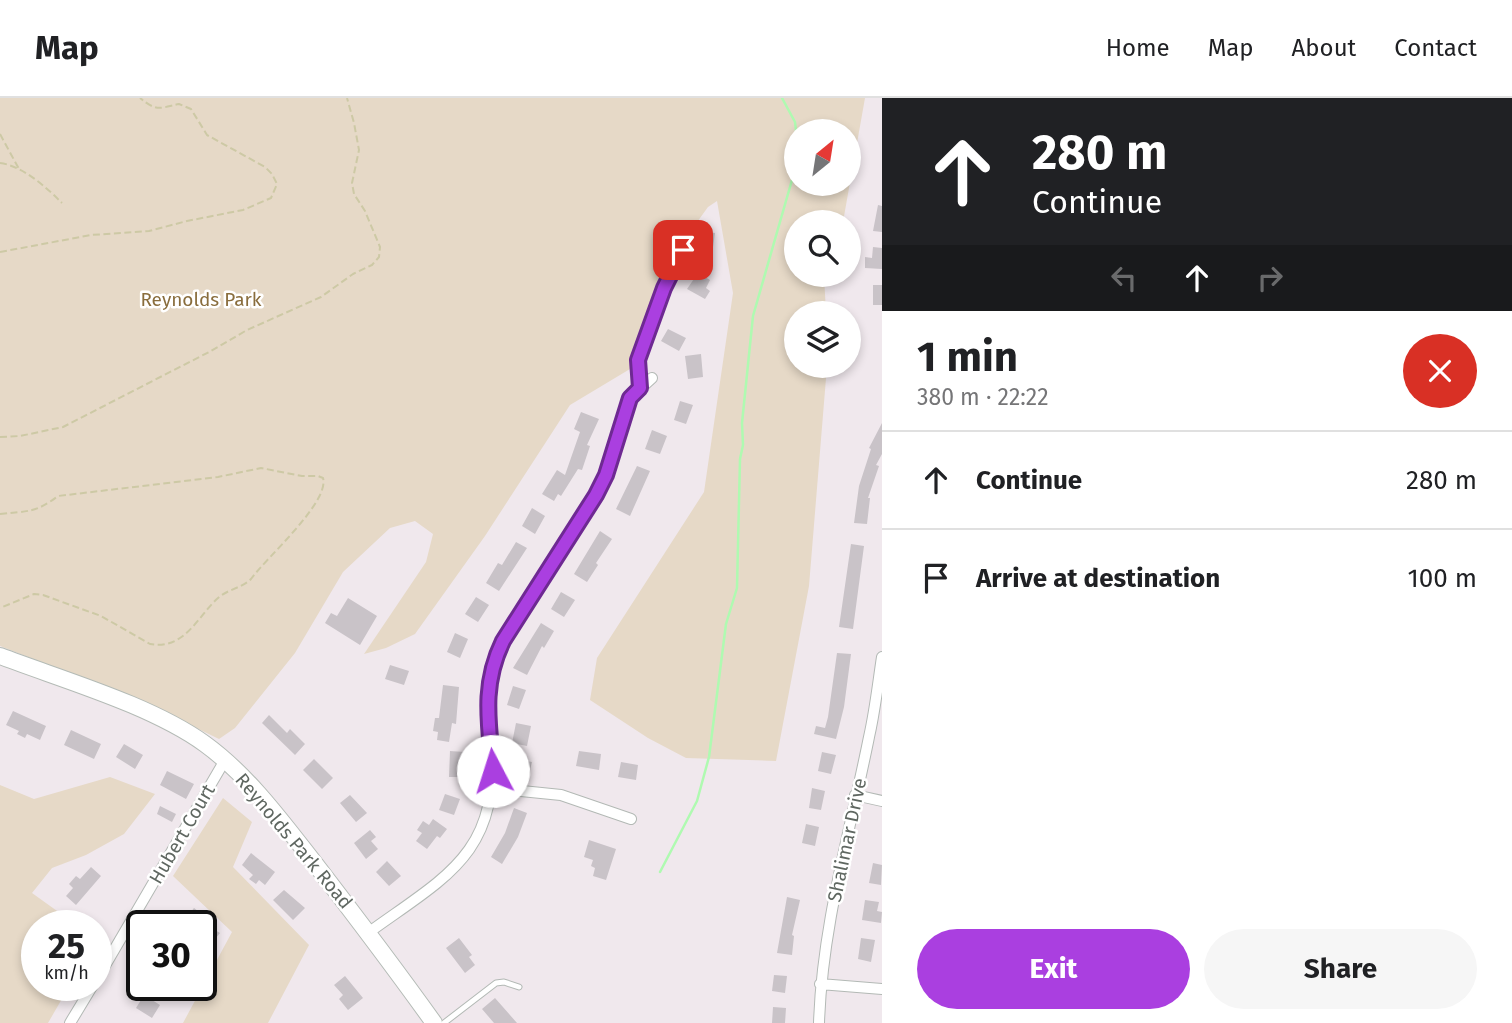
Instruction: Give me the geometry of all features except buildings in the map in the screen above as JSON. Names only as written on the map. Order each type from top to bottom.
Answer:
[{"type":"main road","name":"Reynolds Park Road","points":[[0,656],[127,704],[169,723],[204,743],[225,760],[250,784],[295,838],[435,1023]]},
{"type":"street","points":[[368,933],[435,884],[465,857],[481,829],[492,788],[488,698],[495,658],[601,485],[614,453],[630,398],[652,378]]},
{"type":"street","name":"Shalimar Drive","points":[[819,1023],[820,984],[836,889],[869,736],[882,657]]},
{"type":"street","name":"Hubert Court","points":[[112,954],[225,760]]},
{"type":"street","points":[[492,788],[561,795],[631,819]]},
{"type":"street","points":[[855,795],[882,801]]},
{"type":"street","points":[[820,984],[882,989]]},
{"type":"street","points":[[70,1023],[83,1001]]},
{"type":"lane","points":[[640,388],[638,360],[664,288],[683,250]]},
{"type":"lane","points":[[444,1023],[496,983],[505,982],[519,987]]},
{"type":"path","points":[[0,252],[91,235],[149,231],[243,210],[271,198],[277,184],[272,174],[265,167],[207,135],[191,109],[179,104],[164,109],[155,108],[140,98]]},
{"type":"path","points":[[0,437],[20,436],[63,427],[247,330],[315,300],[372,265],[379,257],[380,247],[365,211],[354,194],[352,183],[359,150],[347,98]]},
{"type":"path","points":[[0,134],[19,170]]},
{"type":"path","points":[[0,163],[19,170],[62,203]]},
{"type":"path","points":[[0,514],[38,510],[58,496],[218,477],[261,468],[302,476],[318,476],[325,482],[307,516],[251,579],[245,585],[219,597],[190,632],[174,641],[158,646],[150,644],[101,616],[43,595],[34,594],[0,608]]},
{"type":"green space","name":"Reynolds Park","points":[[0,98],[865,98],[861,121],[784,119],[784,196],[848,196],[845,210],[784,210],[784,287],[825,287],[825,301],[784,301],[784,378],[826,378],[809,586],[776,761],[686,758],[648,738],[590,700],[597,658],[704,492],[733,293],[717,201],[708,207],[661,272],[630,369],[570,405],[485,536],[415,634],[386,648],[364,654],[426,562],[433,534],[415,521],[390,528],[343,572],[295,653],[235,728],[219,739],[145,703],[0,646]]},
{"type":"green space","points":[[110,777],[155,794],[124,834],[86,855],[52,868],[32,893],[56,910],[21,910],[21,1001],[61,1001],[48,1023],[0,1023],[0,785],[34,799]]},
{"type":"green space","points":[[223,798],[252,822],[233,867],[309,945],[268,1023],[183,1023],[195,1001],[217,1001],[217,960],[232,932],[217,918],[217,910],[209,910],[173,876]]},
{"type":"waterway","points":[[782,98],[793,119]]},
{"type":"waterway","points":[[660,872],[697,801],[709,757],[726,624],[737,588],[742,423],[753,316],[787,196]]},
{"type":"route","points":[[493,771],[487,707],[495,658],[606,475],[630,398],[640,388],[638,360],[643,344],[664,288],[683,250]]}]
